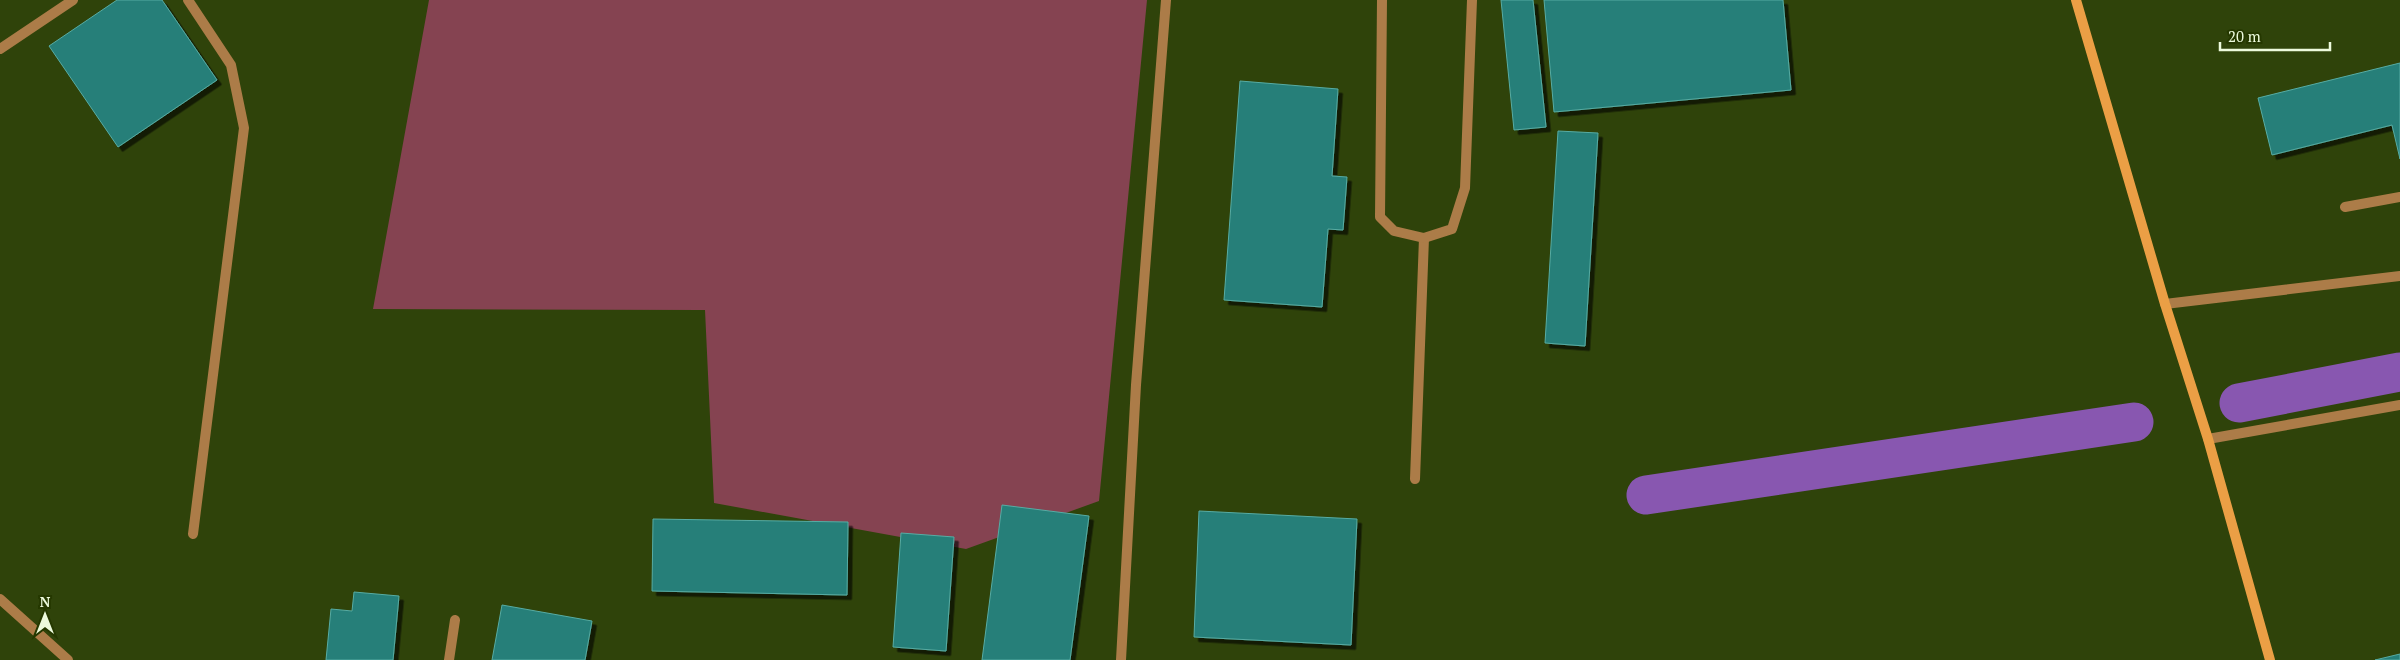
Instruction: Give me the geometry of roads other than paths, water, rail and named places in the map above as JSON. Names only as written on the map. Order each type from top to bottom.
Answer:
[{"type":"street","points":[[0,49],[73,0]]},
{"type":"street","points":[[188,0],[231,66],[244,128],[193,534]]},
{"type":"street","points":[[1121,660],[1136,385],[1166,0]]},
{"type":"street","points":[[1382,0],[1380,217],[1394,231],[1424,238],[1452,229],[1465,188],[1472,0]]},
{"type":"street","points":[[2076,0],[2165,304],[2208,438],[2270,660]]},
{"type":"street","points":[[2345,207],[2400,197]]},
{"type":"street","points":[[1415,479],[1424,238]]},
{"type":"street","points":[[2165,304],[2400,276]]},
{"type":"street","points":[[2208,438],[2400,405]]},
{"type":"street","points":[[0,599],[68,660]]},
{"type":"street","points":[[449,660],[455,620]]},
{"type":"waterway","points":[[2239,403],[2400,372]]},
{"type":"waterway","points":[[1646,495],[2134,422]]}]
